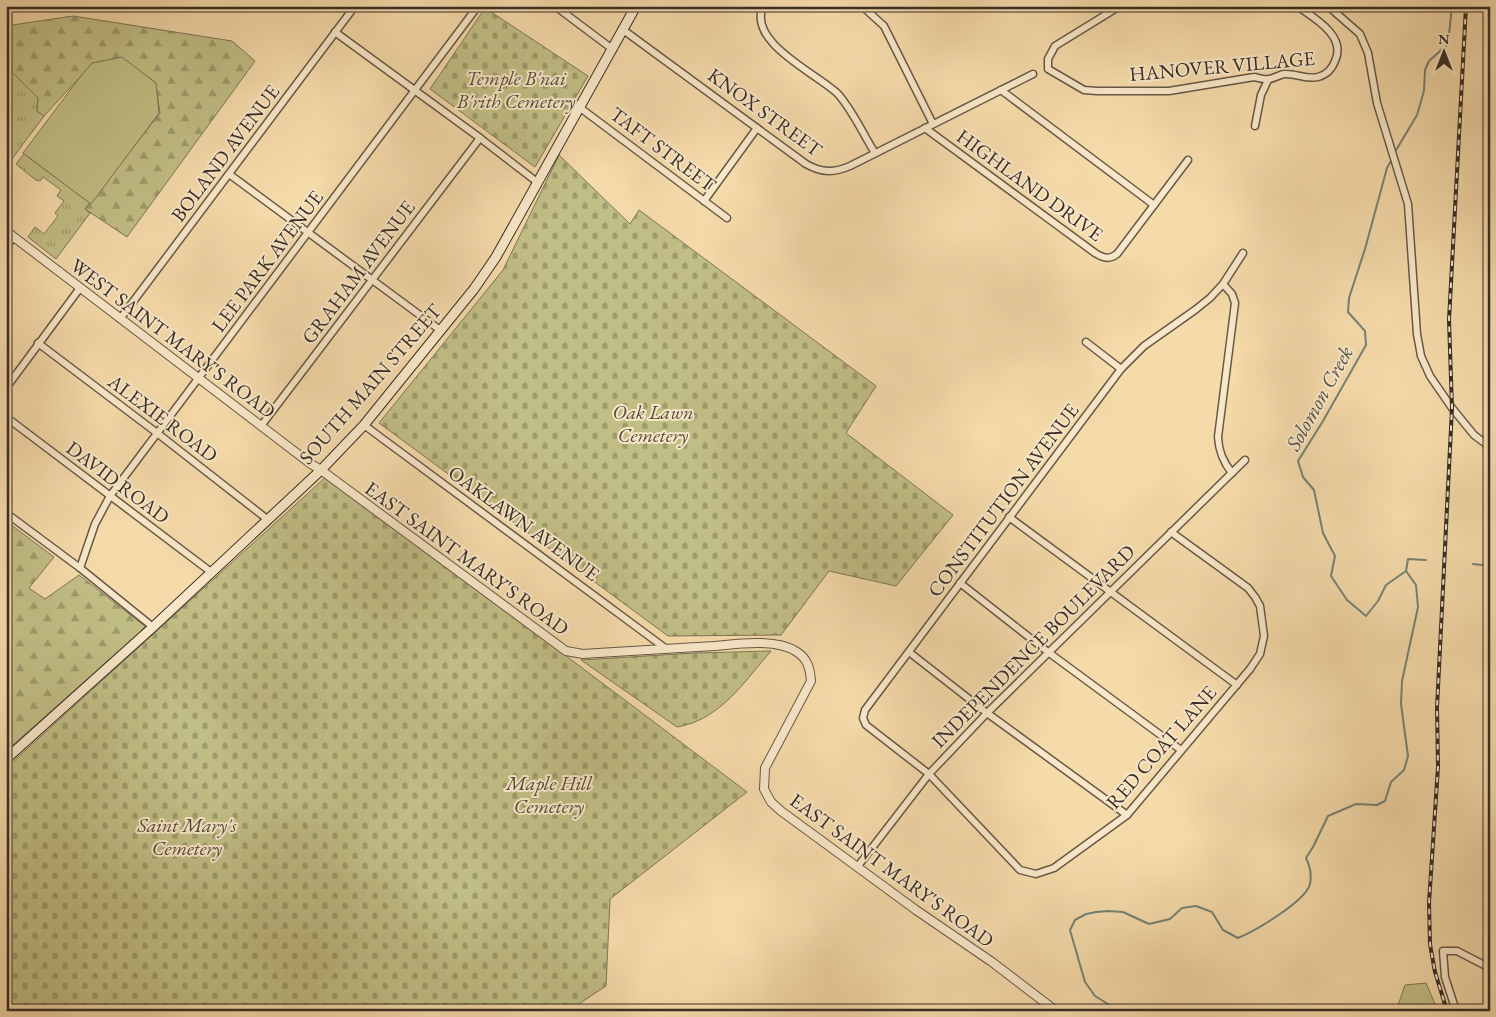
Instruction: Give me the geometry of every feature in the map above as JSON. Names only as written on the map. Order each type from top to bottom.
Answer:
[{"type":"main road","name":"SOUTH MAIN STREET","points":[[6,759],[153,627],[321,470],[364,425],[474,289],[496,257],[622,28],[636,6]]},
{"type":"street","name":"BOLAND AVENUE","points":[[120,319],[354,6]]},
{"type":"street","name":"LEE PARK AVENUE","points":[[80,568],[95,524],[110,496],[478,6]]},
{"type":"street","points":[[555,6],[611,48]]},
{"type":"street","points":[[763,6],[761,18],[769,39],[777,49],[838,95],[875,153]]},
{"type":"street","points":[[862,6],[884,26],[933,124]]},
{"type":"street","name":"HANOVER VILLAGE","points":[[1120,6],[1055,46],[1048,59],[1048,70],[1084,90],[1169,90],[1254,77],[1268,80],[1283,74],[1304,78],[1322,76],[1328,72],[1337,58],[1336,41],[1332,34],[1297,6]]},
{"type":"street","points":[[1328,6],[1360,34],[1368,53],[1377,103],[1408,204],[1417,334],[1421,356],[1430,376],[1452,408],[1474,435],[1490,447]]},
{"type":"street","name":"KNOX STREET","points":[[622,28],[806,164],[821,171],[840,170],[1033,74]]},
{"type":"street","points":[[335,32],[538,182]]},
{"type":"street","points":[[1254,126],[1261,95],[1268,80]]},
{"type":"street","points":[[1000,90],[1154,205]]},
{"type":"street","name":"TAFT STREET","points":[[579,107],[728,218]]},
{"type":"street","points":[[704,200],[757,128]]},
{"type":"street","name":"HIGHLAND DRIVE","points":[[925,128],[1102,257],[1112,258],[1117,254],[1188,160]]},
{"type":"street","name":"GRAHAM AVENUE","points":[[261,426],[480,138]]},
{"type":"street","points":[[229,174],[440,330]]},
{"type":"street","name":"WEST SAINT MARY'S ROAD","points":[[6,231],[321,470]]},
{"type":"street","points":[[6,247],[14,237]]},
{"type":"street","name":"CONSTITUTION AVENUE","points":[[929,774],[866,725],[863,718],[865,710],[1121,369],[1144,346],[1195,310],[1223,284],[1243,253]]},
{"type":"street","points":[[1223,284],[1232,294],[1235,303],[1218,437],[1219,450],[1232,474]]},
{"type":"street","points":[[7,386],[80,288]]},
{"type":"street","points":[[1086,342],[1121,369]]},
{"type":"street","name":"ALEXIE ROAD","points":[[38,343],[268,518]]},
{"type":"street","name":"DAVID ROAD","points":[[6,417],[211,572]]},
{"type":"street","name":"OAKLAWN AVENUE","points":[[364,425],[665,648]]},
{"type":"street","name":"INDEPENDENCE BOULEVARD","points":[[858,866],[929,774],[987,713],[1245,460]]},
{"type":"street","name":"EAST SAINT MARY'S ROAD","points":[[321,470],[566,650],[583,654],[753,644],[780,645],[796,651],[806,658],[811,681],[765,768],[764,789],[772,802],[781,811],[916,910],[992,962],[1056,1011]]},
{"type":"street","points":[[6,513],[80,568],[153,627]]},
{"type":"street","points":[[1009,517],[1237,685]]},
{"type":"street","name":"RED COAT LANE","points":[[929,774],[1020,870],[1036,874],[1054,868],[1126,815],[1237,685],[1260,654],[1263,646],[1264,636],[1260,606],[1248,588],[1171,532]]},
{"type":"street","points":[[960,583],[1048,652],[1181,750]]},
{"type":"street","points":[[909,652],[987,713],[1126,815]]},
{"type":"street","points":[[1456,1011],[1445,977],[1443,950],[1457,951],[1490,968]]},
{"type":"green space","name":"Temple B'nai B'rith Cemetery","points":[[485,8],[588,76],[535,167],[430,89]]},
{"type":"green space","points":[[73,16],[232,41],[255,61],[127,237],[85,209],[160,113],[155,82],[121,58],[93,63],[44,116],[37,111],[38,98],[6,66],[6,26]]},
{"type":"green space","points":[[122,57],[156,83],[159,113],[91,204],[23,153],[92,63]]},
{"type":"green space","points":[[6,66],[38,98],[37,111],[44,116],[6,167]]},
{"type":"green space","points":[[24,154],[90,203],[85,209],[90,213],[56,259],[28,237],[35,227],[44,234],[58,216],[55,213],[64,201],[57,196],[61,190],[43,177],[40,181],[37,181],[16,164]]},
{"type":"green space","name":"Oak Lawn Cemetery","points":[[559,155],[630,224],[639,210],[876,386],[846,433],[953,515],[896,586],[829,571],[781,635],[668,636],[379,423],[503,270]]},
{"type":"green space","name":"Saint Mary's Cemetery","points":[[327,476],[747,792],[610,899],[606,986],[568,1011],[6,1011],[6,768]]},
{"type":"green space","points":[[6,521],[54,557],[29,588],[45,599],[79,575],[146,627],[6,751]]},
{"type":"green space","points":[[771,651],[741,687],[719,708],[706,717],[677,727],[581,660],[694,653]]},
{"type":"green space","points":[[1426,983],[1438,1011],[1396,1011],[1405,985]]},
{"type":"waterway","name":"Solomon Creek","points":[[1395,152],[1417,115],[1424,91],[1425,70],[1429,61],[1448,44],[1452,6]]},
{"type":"waterway","name":"Solomon Creek","points":[[1392,159],[1387,168],[1365,249],[1349,298],[1348,312],[1365,331],[1366,345],[1298,461],[1303,477],[1314,490],[1323,533],[1335,556],[1331,576],[1347,600],[1366,616],[1378,601],[1386,585],[1406,571]]},
{"type":"waterway","points":[[1406,571],[1408,559],[1426,560]]},
{"type":"waterway","points":[[1473,564],[1490,566]]},
{"type":"waterway","name":"Solomon Creek","points":[[1119,1011],[1095,996],[1085,982],[1070,930],[1075,920],[1086,914],[1108,911],[1123,912],[1149,924],[1170,919],[1182,908],[1196,906],[1212,912],[1223,930],[1238,938],[1279,915],[1306,891],[1311,877],[1310,867],[1306,858],[1328,816],[1356,804],[1377,805],[1385,801],[1391,782],[1404,770],[1408,756],[1401,704],[1402,681],[1418,607],[1416,585],[1406,571]]},
{"type":"railway","points":[[1447,1011],[1435,972],[1430,944],[1429,903],[1438,767],[1437,708],[1452,408],[1449,320],[1466,6]]},
{"type":"park label","name":"Maple Hill Cemetery","points":[[549,794]]}]
